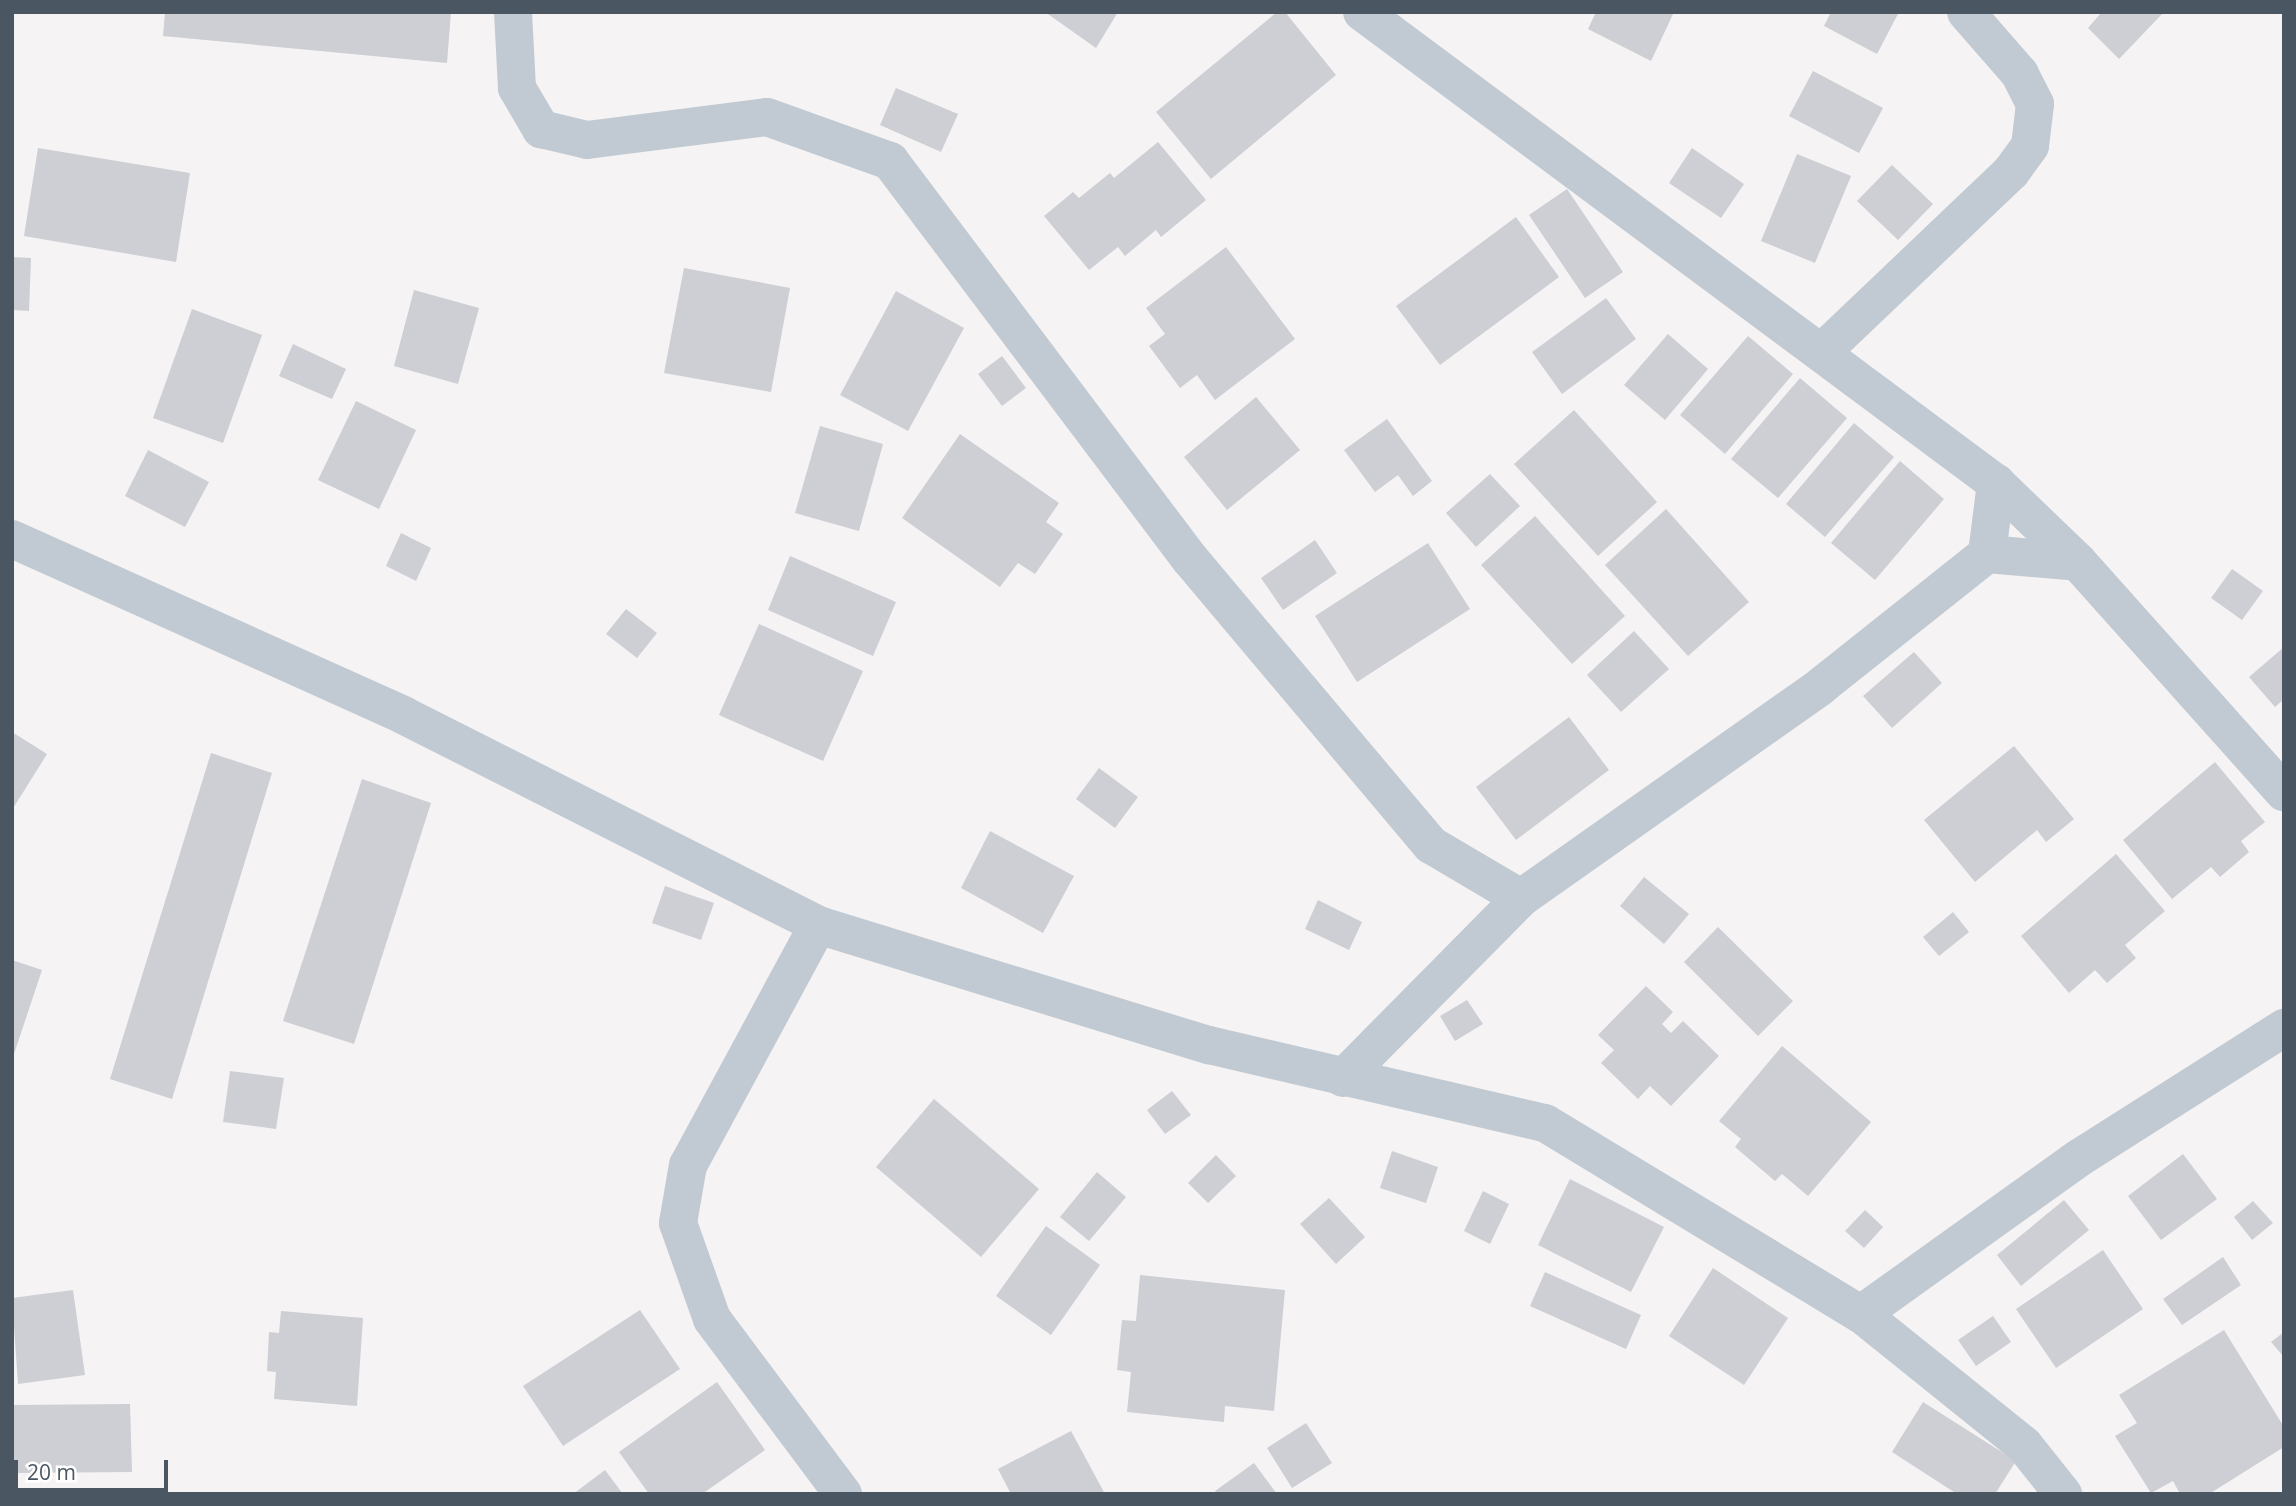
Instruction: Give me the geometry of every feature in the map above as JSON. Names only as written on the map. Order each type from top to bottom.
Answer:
[{"type":"street","points":[[513,12],[517,88],[541,129],[587,139],[767,117],[890,161],[1190,559],[1432,845],[1521,898]]},
{"type":"street","points":[[1362,12],[1823,351],[1996,483],[2078,562],[2284,792]]},
{"type":"street","points":[[1823,351],[2011,172],[2030,146],[2035,104],[2020,74],[1966,12]]},
{"type":"street","points":[[1987,554],[1996,483]]},
{"type":"street","points":[[12,539],[403,715],[818,925],[1209,1045],[1545,1123],[1861,1314],[2024,1445],[2063,1494]]},
{"type":"street","points":[[1343,1078],[1521,898],[1821,686],[1987,554],[2078,562]]},
{"type":"street","points":[[818,925],[688,1165],[678,1223],[712,1319],[843,1494]]},
{"type":"street","points":[[1861,1314],[2079,1158],[2284,1028]]},
{"type":"building","points":[[165,12],[451,12],[447,63],[163,36]]},
{"type":"building","points":[[1045,12],[1118,12],[1096,48]]},
{"type":"building","points":[[1277,12],[1285,12],[1336,75],[1211,179],[1156,112]]},
{"type":"building","points":[[1596,12],[1674,12],[1651,61],[1588,29]]},
{"type":"building","points":[[1831,12],[1899,12],[1877,54],[1824,26]]},
{"type":"building","points":[[2102,12],[2164,12],[2119,59],[2088,28]]},
{"type":"building","points":[[1813,71],[1883,108],[1859,153],[1789,116]]},
{"type":"building","points":[[896,88],[958,114],[941,152],[880,125]]},
{"type":"building","points":[[1158,142],[1206,200],[1161,237],[1156,230],[1125,256],[1118,247],[1089,270],[1044,216],[1073,192],[1079,198],[1110,173],[1114,178]]},
{"type":"building","points":[[38,148],[190,173],[176,262],[24,236]]},
{"type":"building","points":[[1692,148],[1744,184],[1721,218],[1669,183]]},
{"type":"building","points":[[1797,154],[1851,176],[1815,263],[1761,241]]},
{"type":"building","points":[[1892,165],[1933,204],[1898,240],[1857,201]]},
{"type":"building","points":[[1567,189],[1623,272],[1585,298],[1529,215]]},
{"type":"building","points":[[1516,217],[1559,277],[1440,365],[1396,306]]},
{"type":"building","points":[[1226,247],[1295,339],[1215,400],[1197,375],[1180,388],[1149,346],[1165,334],[1146,308]]},
{"type":"building","points":[[12,257],[31,258],[29,311],[12,310]]},
{"type":"building","points":[[684,268],[790,288],[771,392],[664,373]]},
{"type":"building","points":[[414,290],[479,308],[458,384],[394,366]]},
{"type":"building","points":[[896,291],[964,328],[908,431],[840,395]]},
{"type":"building","points":[[1606,298],[1636,339],[1562,394],[1532,352]]},
{"type":"building","points":[[192,309],[262,335],[223,443],[153,418]]},
{"type":"building","points":[[1668,334],[1708,369],[1665,420],[1624,385]]},
{"type":"building","points":[[1748,336],[1793,374],[1725,454],[1680,415]]},
{"type":"building","points":[[293,344],[346,369],[332,399],[279,376]]},
{"type":"building","points":[[1002,356],[1026,388],[1002,406],[978,374]]},
{"type":"building","points":[[1800,378],[1847,418],[1778,498],[1731,459]]},
{"type":"building","points":[[1256,397],[1300,450],[1227,510],[1184,457]]},
{"type":"building","points":[[356,401],[416,430],[379,509],[318,480]]},
{"type":"building","points":[[1574,410],[1657,502],[1598,556],[1514,464]]},
{"type":"building","points":[[1387,419],[1432,481],[1413,496],[1398,475],[1375,492],[1344,450]]},
{"type":"building","points":[[1854,423],[1894,457],[1825,537],[1786,504]]},
{"type":"building","points":[[820,426],[883,444],[859,531],[795,513]]},
{"type":"building","points":[[960,434],[1059,503],[1046,522],[1063,534],[1035,574],[1018,563],[1000,587],[902,518]]},
{"type":"building","points":[[148,450],[209,482],[185,527],[125,496]]},
{"type":"building","points":[[1900,461],[1944,499],[1875,580],[1831,543]]},
{"type":"building","points":[[1490,474],[1520,506],[1476,547],[1446,513]]},
{"type":"building","points":[[1666,509],[1749,602],[1688,656],[1605,565]]},
{"type":"building","points":[[1535,516],[1625,616],[1572,664],[1481,565]]},
{"type":"building","points":[[401,533],[431,548],[416,581],[386,566]]},
{"type":"building","points":[[1315,540],[1337,573],[1283,610],[1261,578]]},
{"type":"building","points":[[1428,543],[1470,609],[1357,682],[1315,616]]},
{"type":"building","points":[[790,556],[896,602],[873,656],[768,610]]},
{"type":"building","points":[[2232,569],[2263,591],[2242,620],[2211,598]]},
{"type":"building","points":[[626,609],[657,633],[637,658],[606,634]]},
{"type":"building","points":[[759,624],[863,671],[823,761],[719,715]]},
{"type":"building","points":[[1634,631],[1669,669],[1621,712],[1587,675]]},
{"type":"building","points":[[2284,647],[2284,699],[2275,707],[2249,677]]},
{"type":"building","points":[[1914,652],[1942,683],[1892,728],[1863,696]]},
{"type":"building","points":[[1569,717],[1609,770],[1516,840],[1476,787]]},
{"type":"building","points":[[12,732],[47,754],[12,810]]},
{"type":"building","points":[[2014,746],[2074,819],[2046,842],[2037,830],[1975,882],[1924,820]]},
{"type":"building","points":[[211,753],[272,773],[172,1099],[110,1079]]},
{"type":"building","points":[[2215,762],[2265,822],[2241,841],[2249,852],[2220,877],[2211,867],[2172,899],[2123,840]]},
{"type":"building","points":[[1099,768],[1138,797],[1115,828],[1076,799]]},
{"type":"building","points":[[362,779],[431,803],[354,1044],[283,1021]]},
{"type":"building","points":[[990,831],[1074,876],[1043,933],[961,888]]},
{"type":"building","points":[[2116,854],[2165,911],[2125,945],[2136,958],[2107,983],[2095,970],[2069,993],[2021,936]]},
{"type":"building","points":[[1644,877],[1689,914],[1664,944],[1620,906]]},
{"type":"building","points":[[665,886],[714,903],[701,940],[652,923]]},
{"type":"building","points":[[1318,900],[1362,922],[1349,950],[1305,929]]},
{"type":"building","points":[[1953,912],[1969,932],[1939,956],[1923,937]]},
{"type":"building","points":[[1718,927],[1793,1001],[1758,1036],[1684,962]]},
{"type":"building","points":[[12,960],[42,970],[13,1057],[12,1057]]},
{"type":"building","points":[[1646,986],[1673,1012],[1662,1024],[1671,1033],[1683,1021],[1719,1056],[1671,1106],[1650,1086],[1638,1099],[1601,1063],[1614,1050],[1598,1035]]},
{"type":"building","points":[[1467,1000],[1483,1024],[1455,1041],[1440,1016]]},
{"type":"building","points":[[1782,1046],[1871,1122],[1808,1196],[1782,1174],[1775,1181],[1735,1147],[1741,1139],[1719,1121]]},
{"type":"building","points":[[230,1071],[284,1078],[276,1129],[223,1122]]},
{"type":"building","points":[[1172,1091],[1191,1115],[1165,1134],[1147,1110]]},
{"type":"building","points":[[934,1099],[1039,1189],[981,1257],[876,1167]]},
{"type":"building","points":[[1392,1151],[1438,1167],[1426,1203],[1380,1188]]},
{"type":"building","points":[[2183,1154],[2217,1199],[2161,1240],[2128,1196]]},
{"type":"building","points":[[1216,1155],[1236,1176],[1208,1203],[1188,1183]]},
{"type":"building","points":[[1097,1172],[1126,1197],[1089,1241],[1060,1217]]},
{"type":"building","points":[[1570,1179],[1664,1227],[1631,1292],[1538,1245]]},
{"type":"building","points":[[1483,1191],[1509,1204],[1490,1244],[1464,1231]]},
{"type":"building","points":[[1329,1198],[1365,1237],[1336,1264],[1300,1224]]},
{"type":"building","points":[[2064,1200],[2089,1230],[2021,1286],[1997,1255]]},
{"type":"building","points":[[2253,1201],[2273,1223],[2252,1240],[2234,1217]]},
{"type":"building","points":[[1865,1210],[1883,1227],[1864,1248],[1845,1231]]},
{"type":"building","points":[[1046,1226],[1100,1265],[1051,1335],[996,1296]]},
{"type":"building","points":[[2103,1250],[2143,1309],[2056,1368],[2016,1309]]},
{"type":"building","points":[[2223,1257],[2241,1285],[2182,1325],[2163,1299]]},
{"type":"building","points":[[1713,1268],[1788,1318],[1744,1385],[1669,1336]]},
{"type":"building","points":[[1545,1272],[1641,1315],[1626,1349],[1530,1306]]},
{"type":"building","points":[[1140,1275],[1285,1290],[1274,1411],[1225,1406],[1224,1422],[1127,1412],[1131,1372],[1117,1370],[1122,1320],[1136,1321]]},
{"type":"building","points":[[73,1290],[85,1375],[18,1384],[12,1298]]},
{"type":"building","points":[[640,1310],[680,1369],[563,1446],[523,1386]]},
{"type":"building","points":[[281,1311],[363,1318],[357,1406],[274,1399],[276,1372],[267,1371],[269,1332],[279,1333]]},
{"type":"building","points":[[1993,1316],[2011,1342],[1976,1366],[1958,1340]]},
{"type":"building","points":[[2224,1330],[2284,1427],[2284,1447],[2209,1494],[2180,1494],[2173,1481],[2151,1493],[2115,1436],[2137,1423],[2119,1395]]},
{"type":"building","points":[[2284,1332],[2284,1357],[2271,1342]]},
{"type":"building","points":[[717,1382],[765,1450],[702,1494],[649,1494],[619,1452]]},
{"type":"building","points":[[1923,1402],[2016,1461],[1995,1494],[1957,1494],[1892,1452]]},
{"type":"building","points":[[130,1404],[132,1472],[12,1473],[12,1405]]},
{"type":"building","points":[[1306,1423],[1332,1463],[1292,1488],[1267,1448]]},
{"type":"building","points":[[1071,1431],[1105,1494],[1011,1494],[998,1469]]},
{"type":"building","points":[[1254,1463],[1277,1494],[1217,1494],[1215,1491]]},
{"type":"building","points":[[605,1470],[623,1494],[573,1494]]}]
